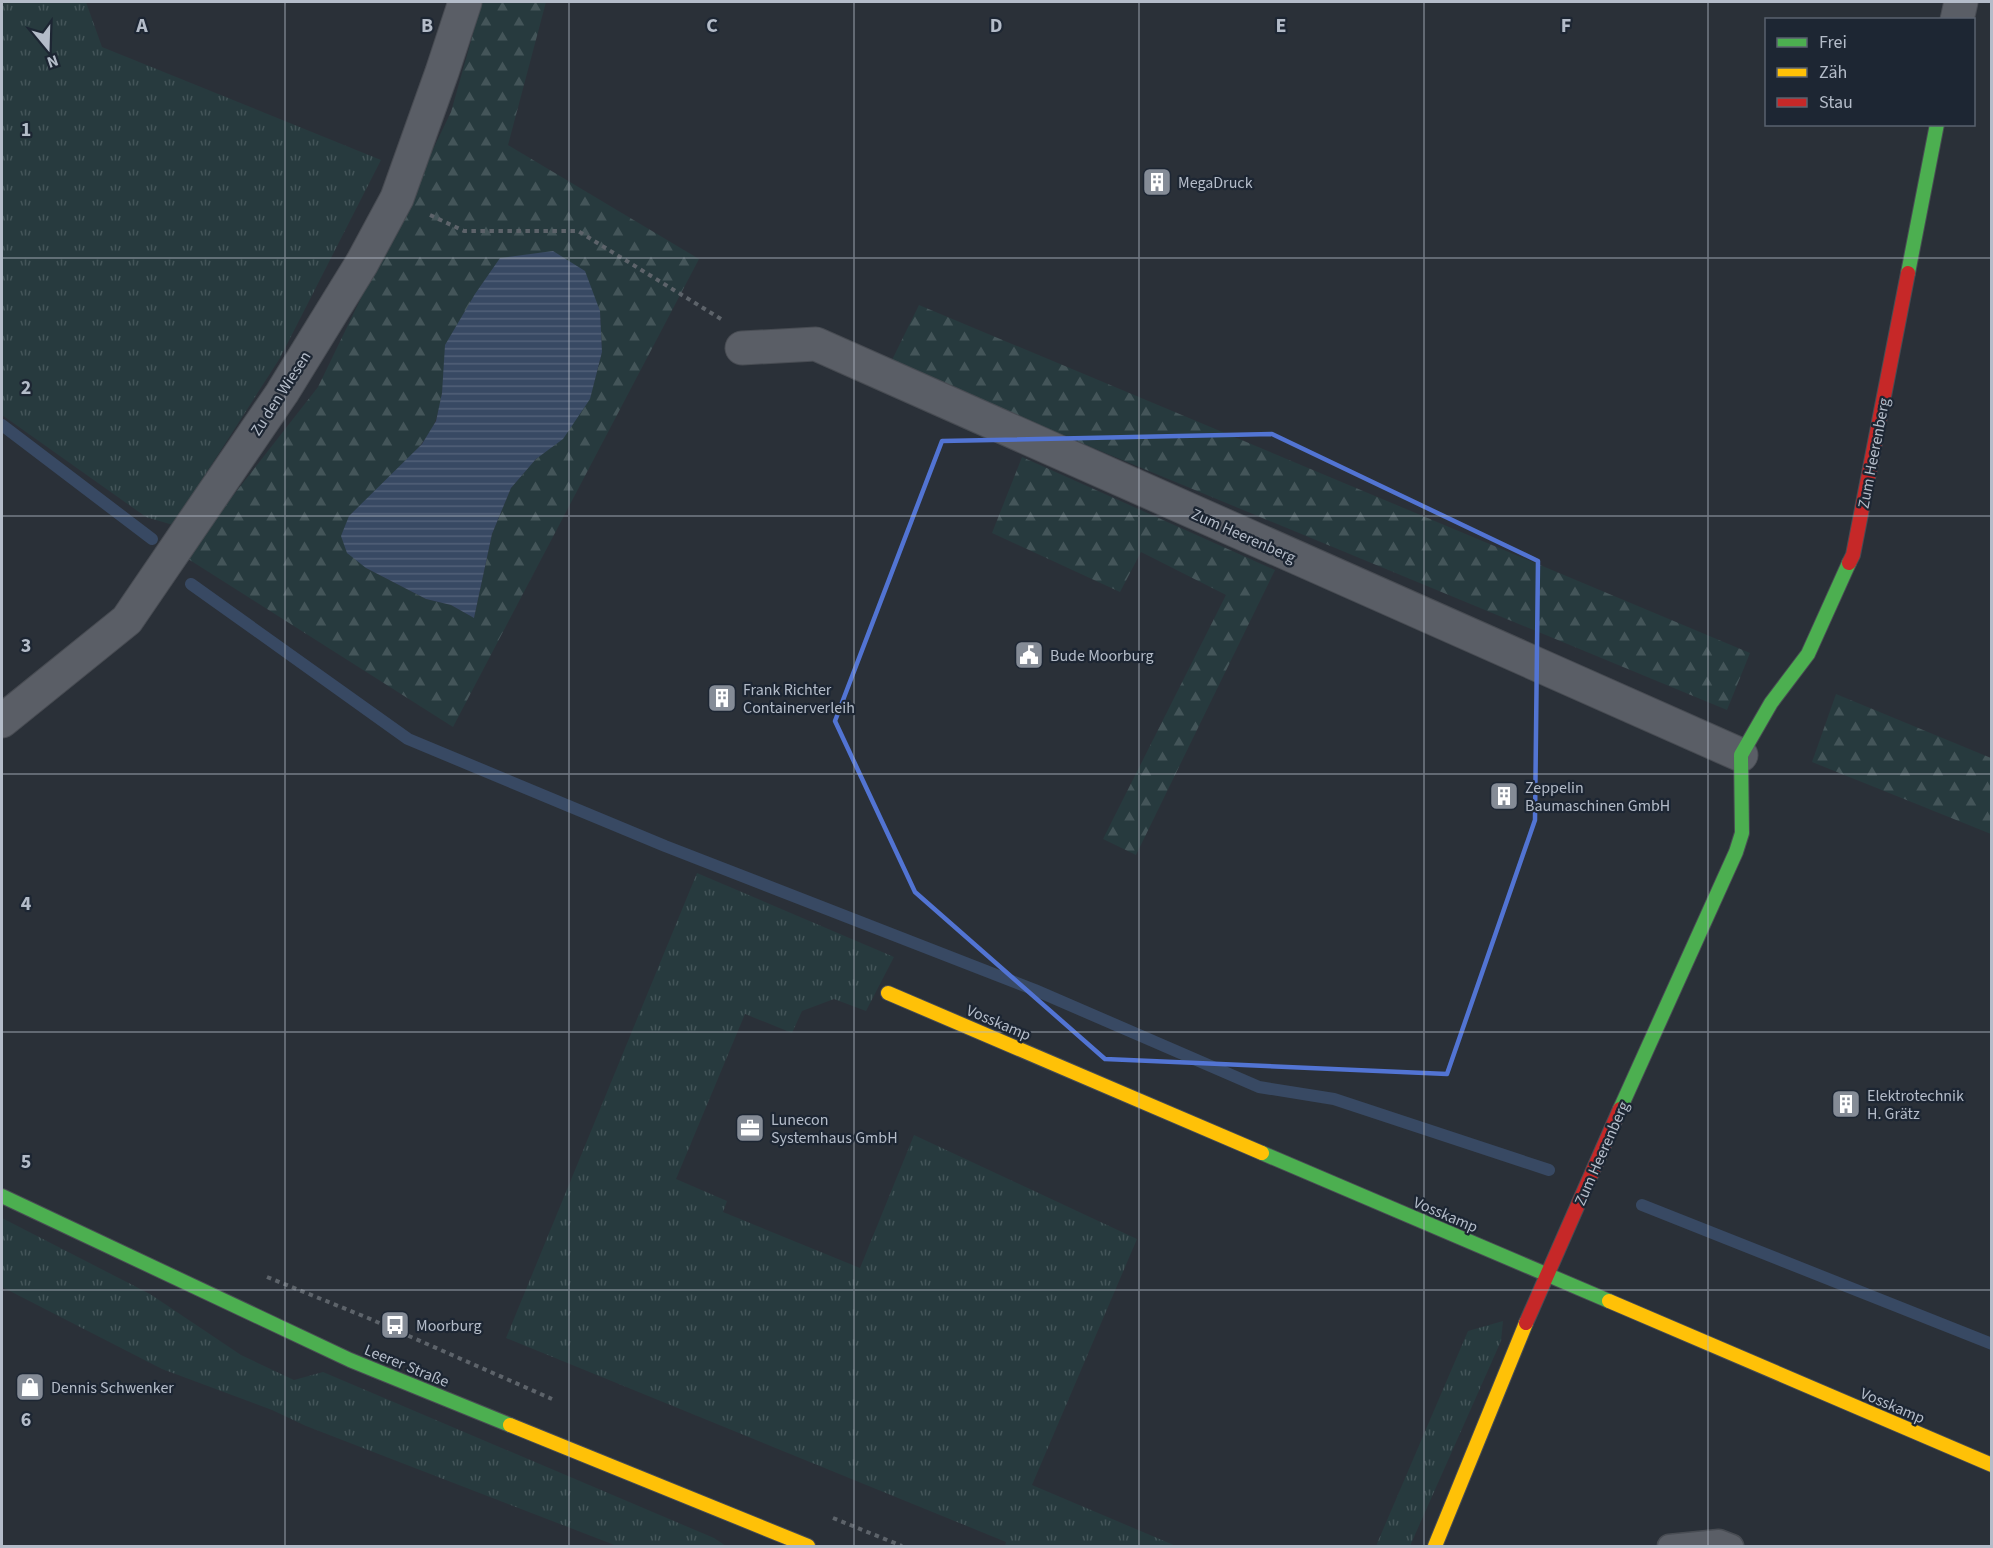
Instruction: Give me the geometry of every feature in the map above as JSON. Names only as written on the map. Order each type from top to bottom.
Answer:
[{"type":"street","name":"Zu den Wiesen","points":[[2,721],[127,620],[282,393],[362,263],[397,198],[465,2]]},
{"type":"street","points":[[1957,18],[1960,2]]},
{"type":"street","name":"Zum Heerenberg","points":[[1435,1546],[1546,1274],[1736,852],[1742,834],[1741,756],[1771,703],[1808,654],[1853,555],[1936,126]]},
{"type":"street","name":"Zum Heerenberg","points":[[742,348],[816,344],[1741,756]]},
{"type":"street","name":"Vosskamp","points":[[888,993],[1992,1465]]},
{"type":"street","name":"Leerer Straße","points":[[2,1196],[350,1360],[808,1546]]},
{"type":"lane","points":[[1669,1546],[1719,1540],[1732,1546]]},
{"type":"path","points":[[397,198],[464,231],[578,231],[721,319],[742,348]]},
{"type":"path","points":[[260,1274],[368,1318],[561,1403]]},
{"type":"path","points":[[825,1515],[902,1546]]},
{"type":"highlighted area","points":[[1272,434],[1538,561],[1535,820],[1447,1074],[1105,1059],[915,892],[835,721],[942,441]]},
{"type":"green space","points":[[2,2],[86,2],[102,47],[381,160],[280,358],[173,525],[146,517],[2,415]]},
{"type":"green space","points":[[482,2],[546,2],[508,145],[699,259],[453,727],[185,557],[318,387],[451,112]],"holes":[[[600,311],[602,352],[590,398],[563,438],[536,459],[511,488],[492,534],[474,618],[451,605],[426,599],[366,568],[349,516],[398,470],[431,431],[441,401],[446,345]]]},
{"type":"green space","points":[[919,305],[1750,653],[1727,710],[890,364]]},
{"type":"green space","points":[[1022,457],[1275,570],[1136,855],[1103,839],[1226,595],[1141,552],[1120,592],[992,533]]},
{"type":"green space","points":[[1836,694],[1991,758],[1991,834],[1812,762]]},
{"type":"green space","points":[[697,873],[894,957],[866,1011],[834,999],[802,1011],[792,1033],[745,1014],[676,1179],[727,1201],[723,1212],[860,1268],[914,1135],[1137,1239],[1032,1485],[1176,1546],[1005,1546],[1006,1542],[506,1338]]},
{"type":"green space","points":[[2,1218],[150,1294],[241,1355],[294,1380],[323,1372],[714,1538],[726,1546],[617,1546],[162,1369],[2,1287]]},
{"type":"green space","points":[[1503,1321],[1501,1341],[1410,1546],[1376,1546],[1468,1331]]},
{"type":"water","points":[[553,251],[585,271],[600,311],[602,352],[590,399],[563,439],[536,459],[511,488],[492,534],[474,618],[451,605],[426,599],[366,568],[347,553],[341,536],[349,516],[422,444],[436,421],[442,393],[445,345],[475,294],[500,258]]},
{"type":"waterway","points":[[2,425],[152,539]]},
{"type":"waterway","points":[[191,584],[408,739],[665,846],[1035,990],[1259,1087],[1334,1099],[1549,1170]]},
{"type":"waterway","points":[[1642,1205],[1992,1344]]},
{"type":"traffic: fast","points":[[1908,273],[1937,126]]},
{"type":"traffic: fast","points":[[1620,1109],[1736,852],[1742,833],[1741,755],[1771,703],[1808,654],[1849,563]]},
{"type":"traffic: fast","points":[[1262,1153],[1609,1301]]},
{"type":"traffic: fast","points":[[2,1196],[350,1360],[510,1425]]},
{"type":"traffic: slow","points":[[888,993],[1262,1153]]},
{"type":"traffic: slow","points":[[1609,1301],[1992,1465]]},
{"type":"traffic: slow","points":[[1435,1546],[1526,1323]]},
{"type":"traffic: slow","points":[[510,1425],[808,1546]]},
{"type":"traffic: jam","points":[[1849,563],[1853,555],[1908,273]]},
{"type":"traffic: jam","points":[[1526,1323],[1620,1109]]},
{"type":"place","name":"MegaDruck","points":[[1157,182]]},
{"type":"place","name":"Bude Moorburg","points":[[1029,655]]},
{"type":"place","name":"Frank Richter Containerverleih","points":[[722,698]]},
{"type":"place","name":"Zeppelin Baumaschinen GmbH","points":[[1504,796]]},
{"type":"place","name":"Elektrotechnik H. Grätz","points":[[1846,1104]]},
{"type":"place","name":"Lunecon Systemhaus GmbH","points":[[750,1128]]},
{"type":"place","name":"Moorburg","points":[[395,1325]]},
{"type":"place","name":"Dennis Schwenker","points":[[30,1387]]}]
